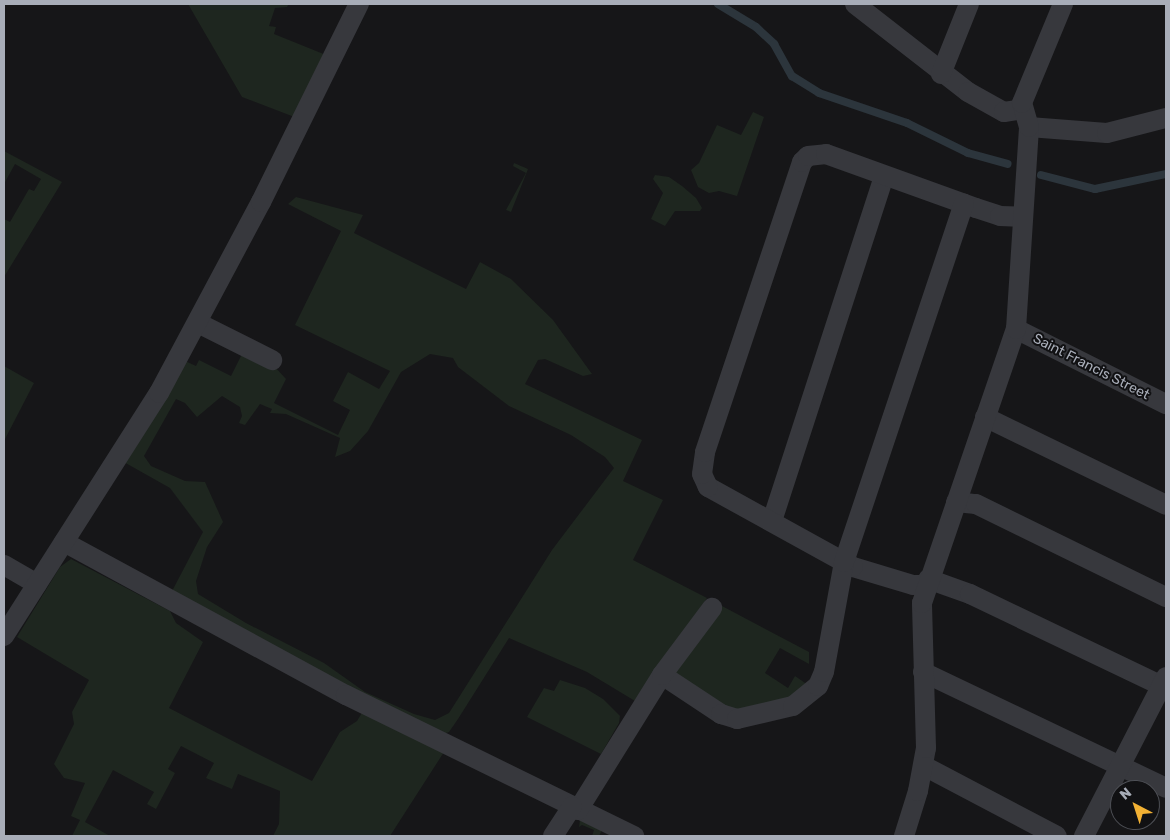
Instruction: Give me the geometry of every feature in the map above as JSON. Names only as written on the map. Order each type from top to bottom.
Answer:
[{"type":"street","points":[[4,636],[159,393],[198,323],[359,4]]},
{"type":"street","points":[[855,4],[874,11],[941,74],[991,106],[1004,112],[1025,118],[1107,133],[1166,118]]},
{"type":"street","points":[[941,74],[969,4]]},
{"type":"street","points":[[904,836],[924,766],[923,672],[920,626],[927,582],[1016,329],[1023,217],[1025,118],[1063,4]]},
{"type":"street","points":[[1023,217],[1000,216],[884,177],[826,154],[808,156],[802,162],[720,406],[703,462],[704,482],[722,495],[844,562],[913,585],[927,582],[970,594],[1164,681],[1122,766],[1084,836]]},
{"type":"street","points":[[772,521],[884,177]]},
{"type":"street","points":[[662,675],[721,714],[737,719],[794,706],[818,686],[824,672],[844,562],[964,204]]},
{"type":"street","points":[[198,323],[272,360]]},
{"type":"street","name":"Saint Francis Street","points":[[1016,329],[1166,404]]},
{"type":"street","points":[[985,417],[1166,504]]},
{"type":"street","points":[[956,502],[976,504],[1166,597]]},
{"type":"street","points":[[64,542],[346,695],[575,809],[634,836]]},
{"type":"street","points":[[4,565],[37,584]]},
{"type":"street","points":[[553,836],[575,809],[662,675],[712,608]]},
{"type":"street","points":[[923,672],[1166,788]]},
{"type":"street","points":[[924,766],[1057,836]]},
{"type":"shaded area","points":[[188,4],[289,4],[287,7],[275,8],[269,26],[276,27],[274,34],[326,55],[297,118],[242,97]]},
{"type":"shaded area","points":[[753,112],[764,117],[737,196],[719,191],[709,193],[698,187],[691,170],[699,163],[717,125],[741,135]]},
{"type":"shaded area","points":[[4,151],[62,182],[4,277],[4,219],[10,222],[29,189],[34,191],[41,179],[15,164],[4,184]]},
{"type":"shaded area","points":[[514,163],[528,169],[511,212],[506,210],[526,173],[513,166]]},
{"type":"shaded area","points":[[655,175],[669,177],[682,186],[696,198],[702,208],[700,211],[675,211],[665,226],[651,219],[663,193],[653,179]]},
{"type":"shaded area","points":[[296,197],[363,215],[354,233],[466,289],[480,262],[511,279],[553,320],[592,374],[583,376],[545,359],[538,360],[525,384],[642,440],[623,481],[663,500],[633,560],[707,598],[635,701],[587,672],[509,638],[449,732],[440,735],[170,595],[203,532],[170,488],[122,461],[185,361],[196,366],[199,360],[231,376],[243,352],[275,367],[286,379],[274,403],[338,435],[350,410],[333,401],[348,372],[379,389],[390,371],[295,325],[341,231],[288,204]],"holes":[[[430,354],[453,358],[458,367],[509,406],[571,435],[605,457],[614,468],[552,550],[449,713],[435,720],[414,714],[365,692],[324,663],[246,623],[198,594],[196,581],[207,547],[223,522],[205,482],[185,481],[151,466],[144,456],[176,399],[185,403],[197,417],[222,396],[240,407],[242,416],[239,423],[245,425],[260,404],[272,409],[270,413],[286,414],[340,438],[335,457],[350,451],[368,431],[401,372]]]},
{"type":"shaded area","points":[[4,366],[34,383],[4,441]]},
{"type":"shaded area","points":[[71,559],[170,611],[176,623],[203,642],[169,708],[254,752],[312,781],[340,732],[357,721],[363,711],[444,752],[390,836],[273,836],[279,824],[280,791],[238,774],[232,789],[206,778],[214,763],[181,746],[168,769],[175,773],[156,809],[147,804],[154,792],[113,770],[85,822],[110,836],[72,836],[80,820],[71,816],[85,783],[64,778],[54,764],[74,724],[72,712],[89,680],[17,637],[60,567]]},
{"type":"shaded area","points":[[722,606],[809,652],[809,664],[780,648],[765,673],[788,688],[795,676],[808,685],[801,696],[737,711],[720,707],[672,674]]},
{"type":"shaded area","points":[[560,680],[585,688],[603,699],[620,716],[619,723],[601,754],[527,717],[544,688],[554,691]]},
{"type":"shaded area","points":[[580,820],[602,830],[599,836],[592,836],[594,830],[582,825],[579,827]]},
{"type":"waterway","points":[[718,4],[756,27],[774,44],[792,76],[819,93],[907,123],[968,153],[1008,164]]},
{"type":"waterway","points":[[1041,175],[1095,189],[1166,174]]}]
